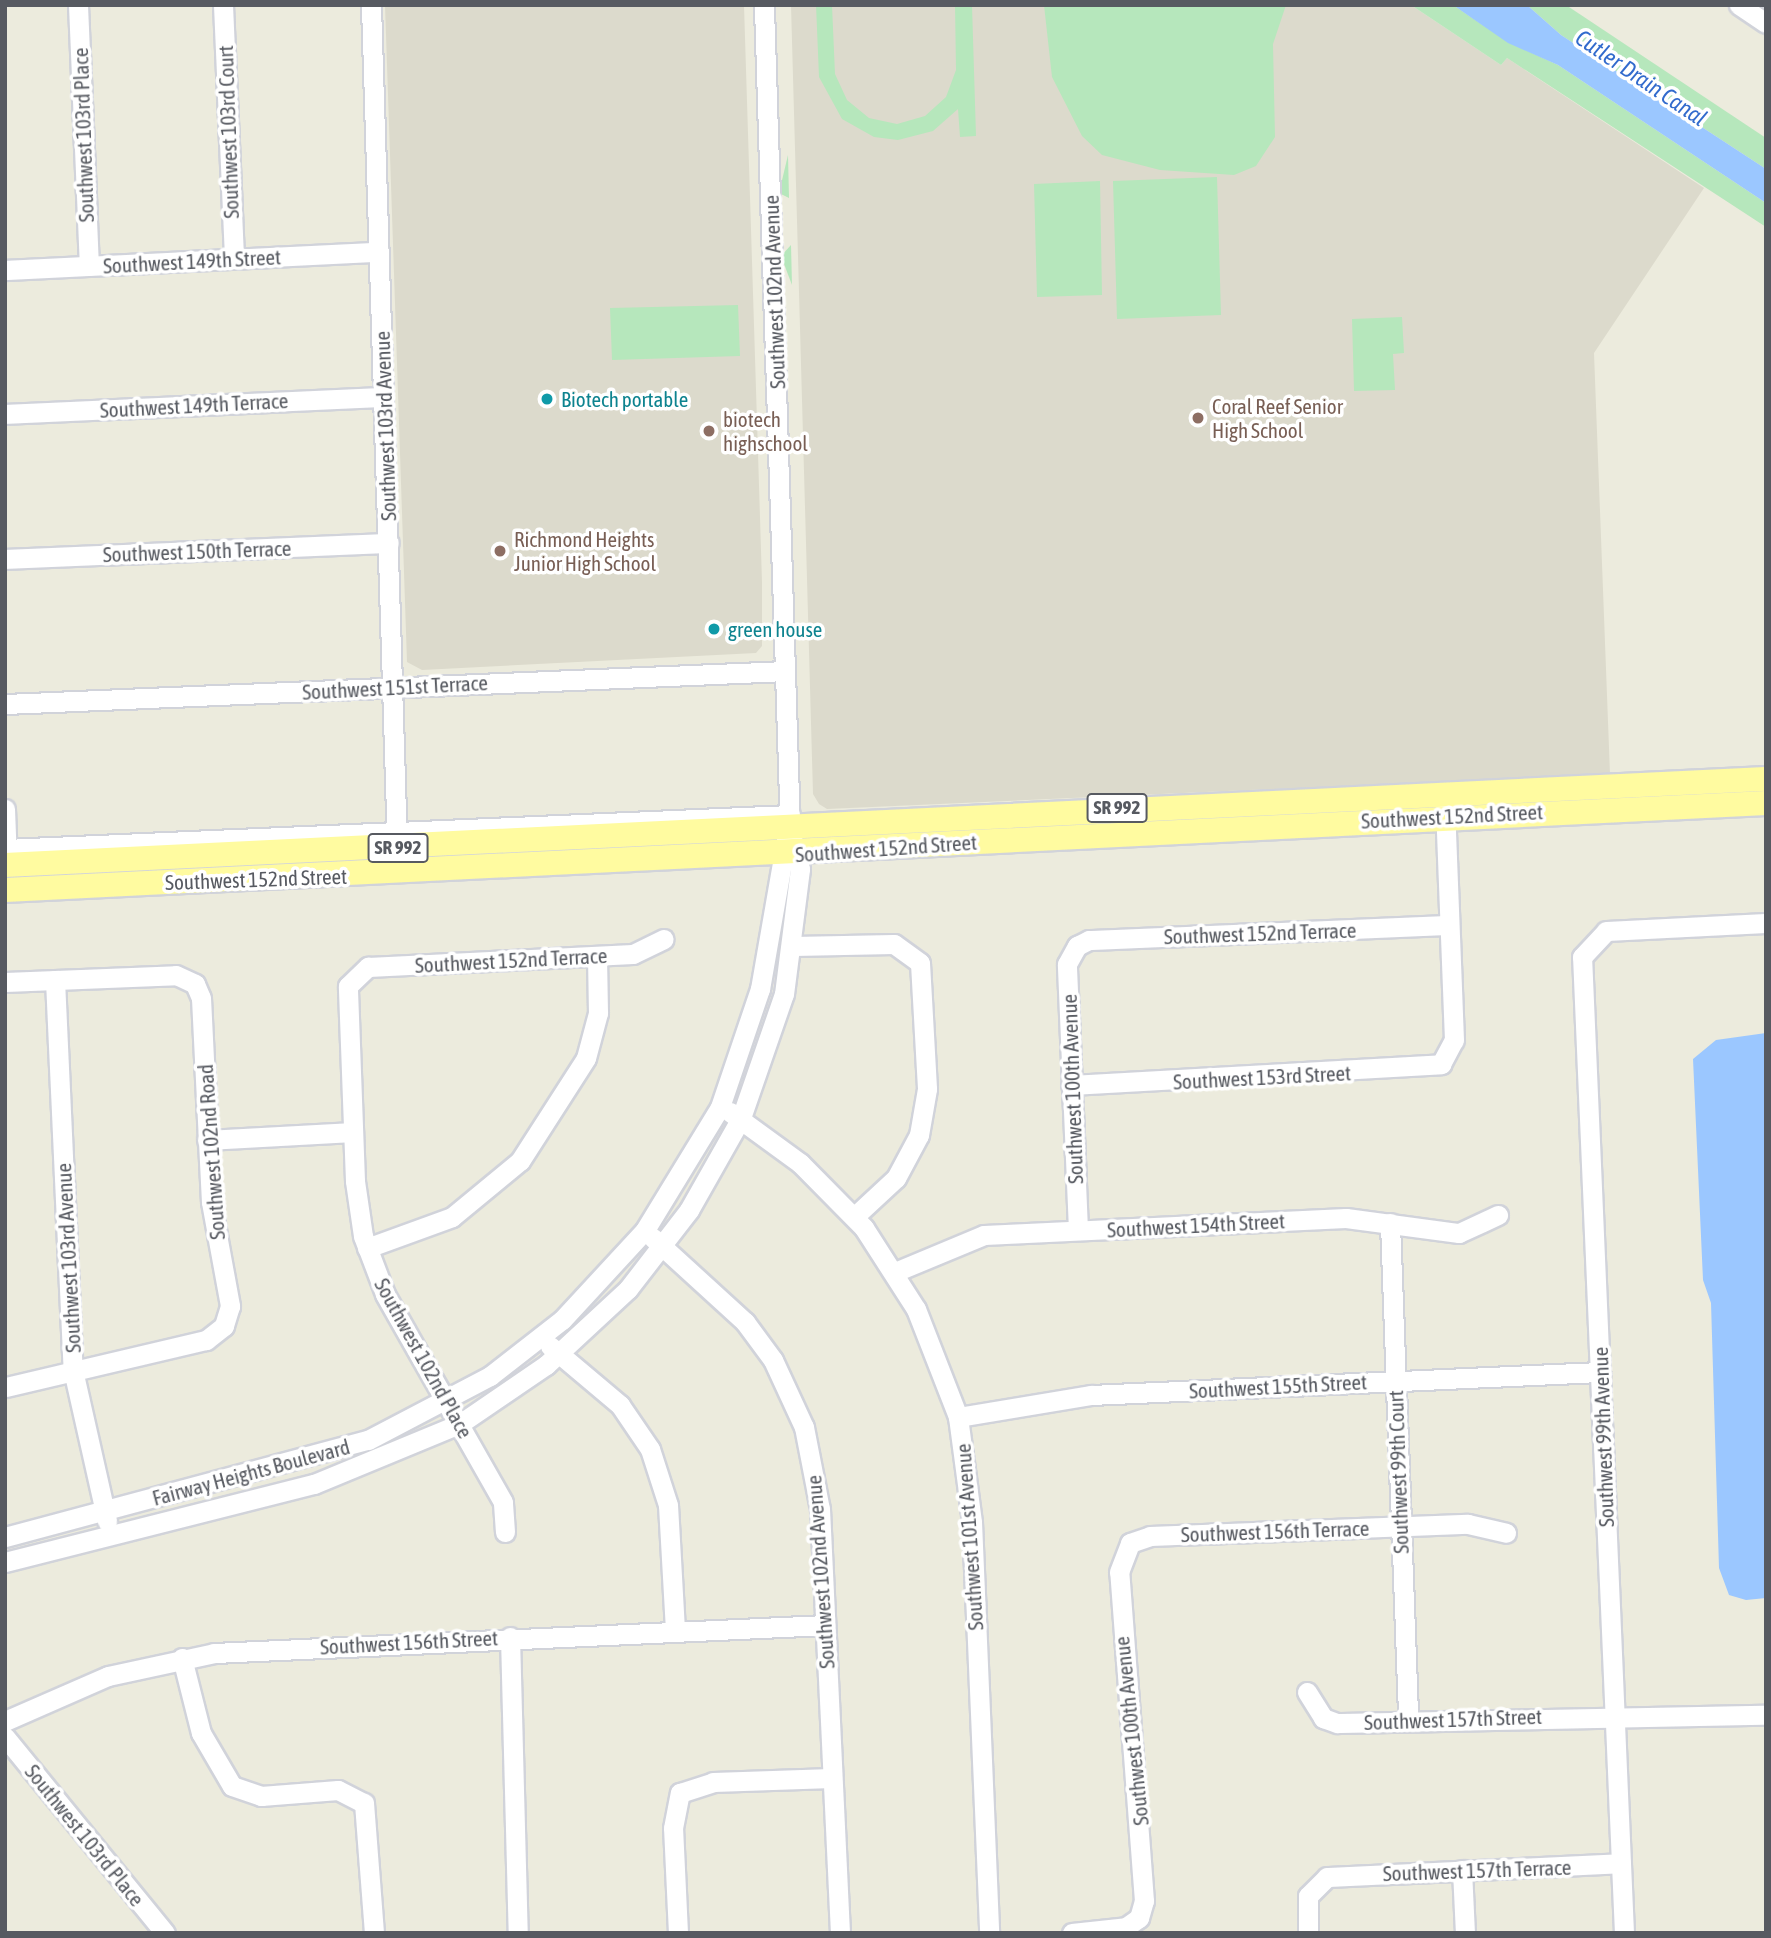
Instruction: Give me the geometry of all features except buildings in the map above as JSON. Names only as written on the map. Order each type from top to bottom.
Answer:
[{"type":"main road","name":"Southwest 152nd Street","points":[[7,890],[789,855],[1766,779]]},
{"type":"main road","name":"Southwest 152nd Street","points":[[6,857],[790,822],[1445,804],[1766,803]]},
{"type":"main road","points":[[397,840],[398,873]]},
{"type":"street","name":"Southwest 103rd Place","points":[[78,5],[89,266]]},
{"type":"street","name":"Southwest 103rd Court","points":[[223,5],[233,259]]},
{"type":"street","name":"Southwest 103rd Avenue","points":[[371,5],[395,687],[397,840]]},
{"type":"street","name":"Southwest 102nd Avenue","points":[[764,5],[790,822]]},
{"type":"street","points":[[1739,5],[1766,23]]},
{"type":"street","name":"Southwest 149th Street","points":[[5,270],[379,252]]},
{"type":"street","name":"Southwest 149th Terrace","points":[[5,414],[383,397]]},
{"type":"street","name":"Southwest 150th Terrace","points":[[5,559],[389,543]]},
{"type":"street","name":"Southwest 151st Terrace","points":[[5,704],[785,671]]},
{"type":"street","points":[[1445,804],[1449,925]]},
{"type":"street","points":[[5,809],[7,890]]},
{"type":"street","name":"Fairway Heights Boulevard","points":[[5,1562],[110,1531],[314,1484],[461,1423],[560,1354],[663,1247],[741,1118],[771,1041],[793,946],[790,822]]},
{"type":"street","name":"Fairway Heights Boulevard","points":[[5,1537],[104,1509],[334,1452],[448,1401],[541,1338],[645,1230],[720,1107],[760,989],[789,855]]},
{"type":"street","name":"Southwest 99th Avenue","points":[[1624,1933],[1582,957],[1588,943],[1614,930],[1766,923]]},
{"type":"street","name":"Southwest 152nd Terrace","points":[[1073,950],[1089,940],[1449,925]]},
{"type":"street","name":"Southwest 153rd Street","points":[[1071,1085],[1425,1069],[1449,1057],[1454,1040],[1449,925]]},
{"type":"street","name":"Southwest 152nd Terrace","points":[[356,973],[633,954],[664,939]]},
{"type":"street","points":[[793,946],[889,944],[909,950],[920,963],[925,1064],[919,1135],[896,1178],[854,1217]]},
{"type":"street","name":"Southwest 100th Avenue","points":[[1073,950],[1066,964],[1078,1230]]},
{"type":"street","points":[[367,1248],[452,1217],[520,1161],[586,1058],[598,1013],[597,956]]},
{"type":"street","name":"Southwest 102nd Place","points":[[356,973],[348,997],[352,1132],[367,1248],[385,1294],[461,1423],[503,1502],[505,1532]]},
{"type":"street","name":"Southwest 102nd Road","points":[[55,980],[176,975],[195,984],[201,998],[211,1202],[230,1301],[227,1320],[206,1340],[73,1370]]},
{"type":"street","name":"Southwest 103rd Avenue","points":[[55,980],[73,1370],[110,1531]]},
{"type":"street","points":[[5,982],[55,980]]},
{"type":"street","name":"Southwest 101st Avenue","points":[[720,1107],[741,1118],[800,1163],[854,1217],[895,1272],[935,1350],[958,1416],[972,1522],[989,1933]]},
{"type":"street","points":[[207,1140],[352,1132]]},
{"type":"street","name":"Southwest 154th Street","points":[[895,1272],[976,1236],[1346,1218],[1459,1233],[1498,1215]]},
{"type":"street","name":"Southwest 99th Court","points":[[1390,1223],[1408,1720]]},
{"type":"street","name":"Southwest 102nd Avenue","points":[[645,1230],[746,1322],[798,1411],[817,1487],[840,1933]]},
{"type":"street","points":[[541,1338],[627,1414],[663,1479],[675,1631]]},
{"type":"street","points":[[5,1388],[73,1370]]},
{"type":"street","name":"Southwest 155th Street","points":[[958,1416],[1066,1397],[1600,1372]]},
{"type":"street","name":"Southwest 156th Terrace","points":[[1128,1545],[1150,1536],[1468,1524],[1506,1534]]},
{"type":"street","name":"Southwest 100th Avenue","points":[[1072,1933],[1118,1930],[1139,1918],[1144,1866],[1124,1693],[1119,1572],[1128,1545]]},
{"type":"street","name":"Southwest 156th Street","points":[[5,1721],[92,1682],[181,1658],[510,1637],[825,1625]]},
{"type":"street","points":[[510,1637],[518,1933]]},
{"type":"street","points":[[181,1658],[201,1733],[223,1777],[243,1793],[356,1795],[369,1812],[374,1933]]},
{"type":"street","name":"Southwest 157th Street","points":[[1307,1692],[1332,1722],[1766,1714]]},
{"type":"street","name":"Southwest 103rd Place","points":[[5,1737],[165,1933]]},
{"type":"street","points":[[678,1933],[673,1828],[680,1793],[713,1782],[832,1778]]},
{"type":"street","name":"Southwest 157th Terrace","points":[[1308,1933],[1310,1891],[1332,1876],[1621,1863]]},
{"type":"street","points":[[1462,1870],[1465,1933]]},
{"type":"shaded area","points":[[385,5],[744,5],[762,582],[762,646],[756,653],[422,670],[407,662]]},
{"type":"shaded area","name":"Coral Reef Senior High School","points":[[791,5],[1411,5],[1501,65],[1507,58],[1704,188],[1594,353],[1610,774],[827,809],[819,804],[813,794]]},
{"type":"green space","points":[[816,5],[832,5],[835,74],[847,100],[869,118],[897,124],[925,116],[946,97],[956,70],[955,5],[972,5],[976,136],[960,137],[958,109],[933,131],[898,140],[874,137],[842,119],[819,77]]},
{"type":"green space","points":[[1044,5],[1286,5],[1273,44],[1275,137],[1256,166],[1234,175],[1160,170],[1102,155],[1082,136],[1052,77]]},
{"type":"green space","points":[[1411,5],[1453,5],[1508,42],[1558,65],[1766,203],[1766,227],[1507,58],[1501,65]]},
{"type":"green space","points":[[1527,5],[1566,5],[1766,138],[1766,169],[1561,35]]},
{"type":"green space","points":[[788,155],[789,198],[779,193]]},
{"type":"green space","points":[[1217,177],[1221,315],[1117,319],[1113,181]]},
{"type":"green space","points":[[1100,181],[1102,295],[1037,297],[1034,184]]},
{"type":"green space","points":[[791,245],[792,285],[781,256]]},
{"type":"green space","points":[[738,305],[740,356],[612,360],[610,308]]},
{"type":"green space","points":[[1402,317],[1404,353],[1393,354],[1395,390],[1354,391],[1352,319]]},
{"type":"water","points":[[1453,5],[1527,5],[1561,35],[1766,169],[1766,203],[1558,65],[1508,43]]},
{"type":"water","points":[[1766,1033],[1766,1598],[1746,1600],[1729,1595],[1719,1568],[1711,1303],[1703,1280],[1693,1059],[1716,1040]]},
{"type":"place","name":"Biotech portable","points":[[547,399]]},
{"type":"place","name":"Coral Reef Senior High School","points":[[1198,418]]},
{"type":"place","name":"biotech highschool","points":[[709,431]]},
{"type":"place","name":"Richmond Heights Junior High School","points":[[500,551]]},
{"type":"place","name":"green house","points":[[714,629]]},
{"type":"water label","name":"Cutler Drain Canal","points":[[1641,78]]}]
